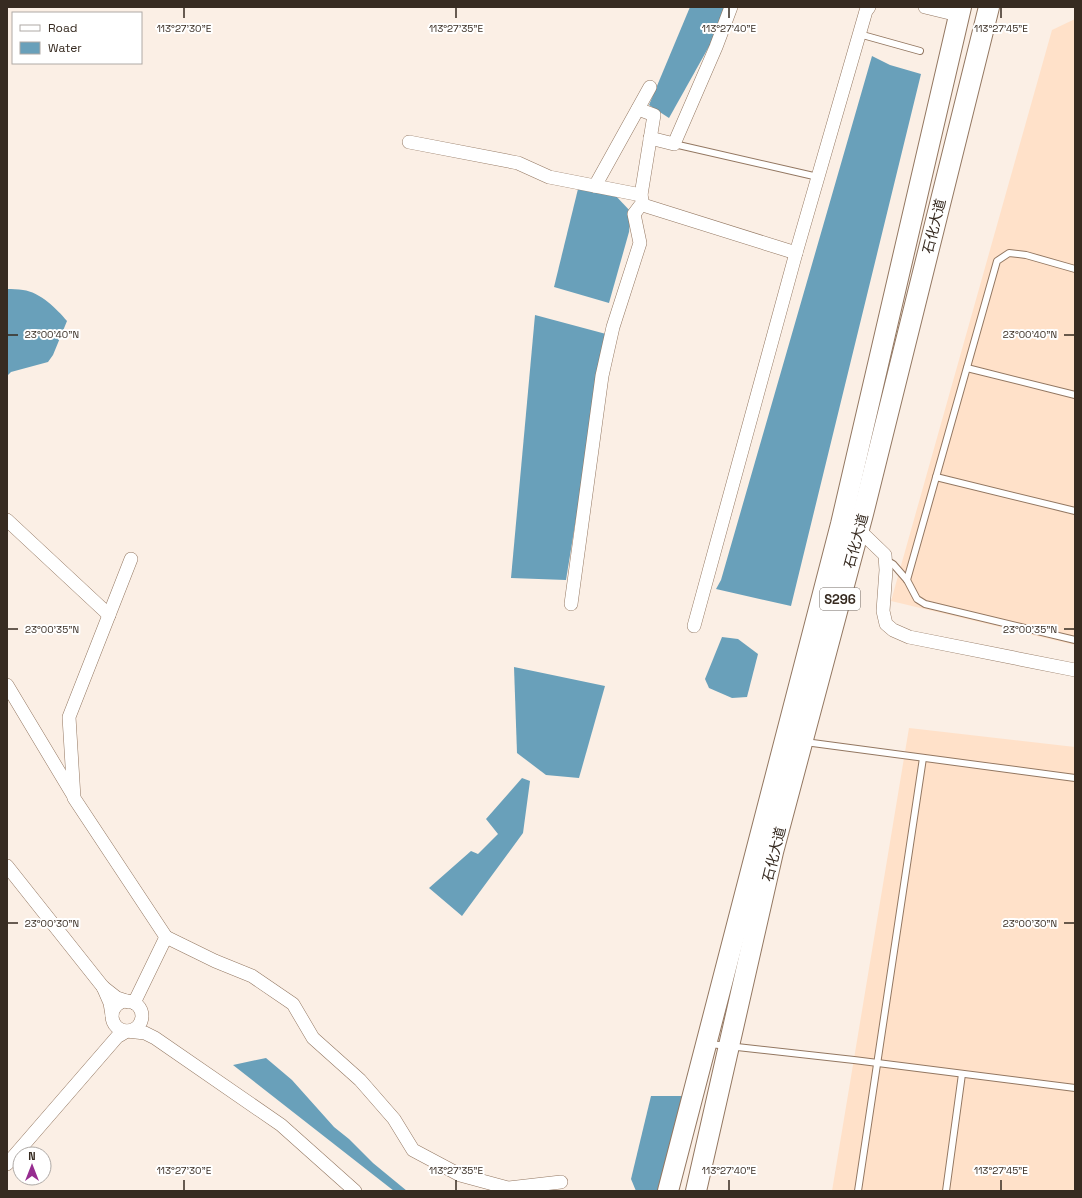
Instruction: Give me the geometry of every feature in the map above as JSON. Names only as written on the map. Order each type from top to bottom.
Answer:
[{"type":"main road","name":"石化大道","points":[[668,1191],[706,1043],[850,527],[989,7]]},
{"type":"main road","name":"石化大道","points":[[696,1191],[774,852],[802,742],[850,527],[960,11]]},
{"type":"street","points":[[650,138],[674,144],[716,47],[731,7]]},
{"type":"street","points":[[694,626],[796,253],[859,34],[866,11],[869,7]]},
{"type":"street","points":[[925,7],[960,11]]},
{"type":"street","points":[[595,186],[650,87]]},
{"type":"street","points":[[571,604],[602,376],[613,327],[640,243],[634,214],[640,206],[642,200],[654,115],[638,109]]},
{"type":"street","points":[[409,142],[518,163],[549,177],[595,186],[642,200],[796,253]]},
{"type":"street","points":[[7,520],[109,615]]},
{"type":"street","points":[[850,527],[885,555],[886,570],[883,611],[886,624],[893,630],[909,637],[1075,670]]},
{"type":"street","points":[[74,798],[69,717],[131,559]]},
{"type":"street","points":[[7,685],[74,798],[166,937],[215,961],[252,976],[293,1004],[313,1038],[360,1080],[394,1119],[413,1150],[460,1175],[508,1188],[561,1182]]},
{"type":"street","points":[[7,866],[103,987],[117,998],[132,1002],[138,1006],[147,1027],[155,1038]]},
{"type":"street","points":[[132,1002],[166,937]]},
{"type":"street","points":[[103,987],[118,1028],[122,1031],[145,1033],[155,1038],[281,1125],[355,1191]]},
{"type":"street","points":[[110,1044],[113,1035],[114,1010],[120,1003],[132,1002]]},
{"type":"street","points":[[7,1164],[110,1044],[117,1037],[127,1031],[133,1031],[137,1028],[142,1019],[142,1014]]},
{"type":"lane","points":[[859,34],[920,51]]},
{"type":"lane","points":[[674,144],[818,178]]},
{"type":"lane","points":[[908,580],[997,261],[1009,253],[1026,255],[1075,269]]},
{"type":"lane","points":[[967,368],[1075,395]]},
{"type":"lane","points":[[936,477],[1075,511]]},
{"type":"lane","points":[[886,560],[893,564],[908,580],[917,599],[925,604],[1075,640]]},
{"type":"lane","points":[[802,742],[1075,778]]},
{"type":"lane","points":[[858,1191],[923,758]]},
{"type":"lane","points":[[706,1043],[1075,1088]]},
{"type":"lane","points":[[946,1191],[962,1074]]},
{"type":"shaded area","points":[[1075,19],[1075,645],[891,601],[1052,30]]},
{"type":"shaded area","points":[[909,728],[1075,747],[1075,1191],[832,1191]]},
{"type":"water","points":[[690,7],[727,7],[721,25],[669,118],[649,105]]},
{"type":"water","points":[[872,56],[890,65],[921,74],[791,606],[716,589],[721,580]]},
{"type":"water","points":[[578,189],[615,195],[631,212],[629,232],[609,303],[554,287]]},
{"type":"water","points":[[7,289],[29,291],[36,294],[53,306],[67,321],[53,355],[48,362],[11,372],[7,376]]},
{"type":"water","points":[[535,315],[606,334],[566,580],[511,578]]},
{"type":"water","points":[[722,637],[738,639],[758,654],[747,697],[732,698],[709,688],[705,679]]},
{"type":"water","points":[[514,667],[605,686],[579,778],[546,775],[517,753]]},
{"type":"water","points":[[522,778],[530,781],[523,833],[462,916],[429,888],[471,851],[478,854],[498,834],[486,819]]},
{"type":"water","points":[[266,1058],[292,1080],[334,1127],[349,1139],[373,1163],[407,1191],[394,1191],[233,1065]]},
{"type":"water","points":[[651,1096],[683,1096],[662,1191],[636,1191],[631,1179]]}]
